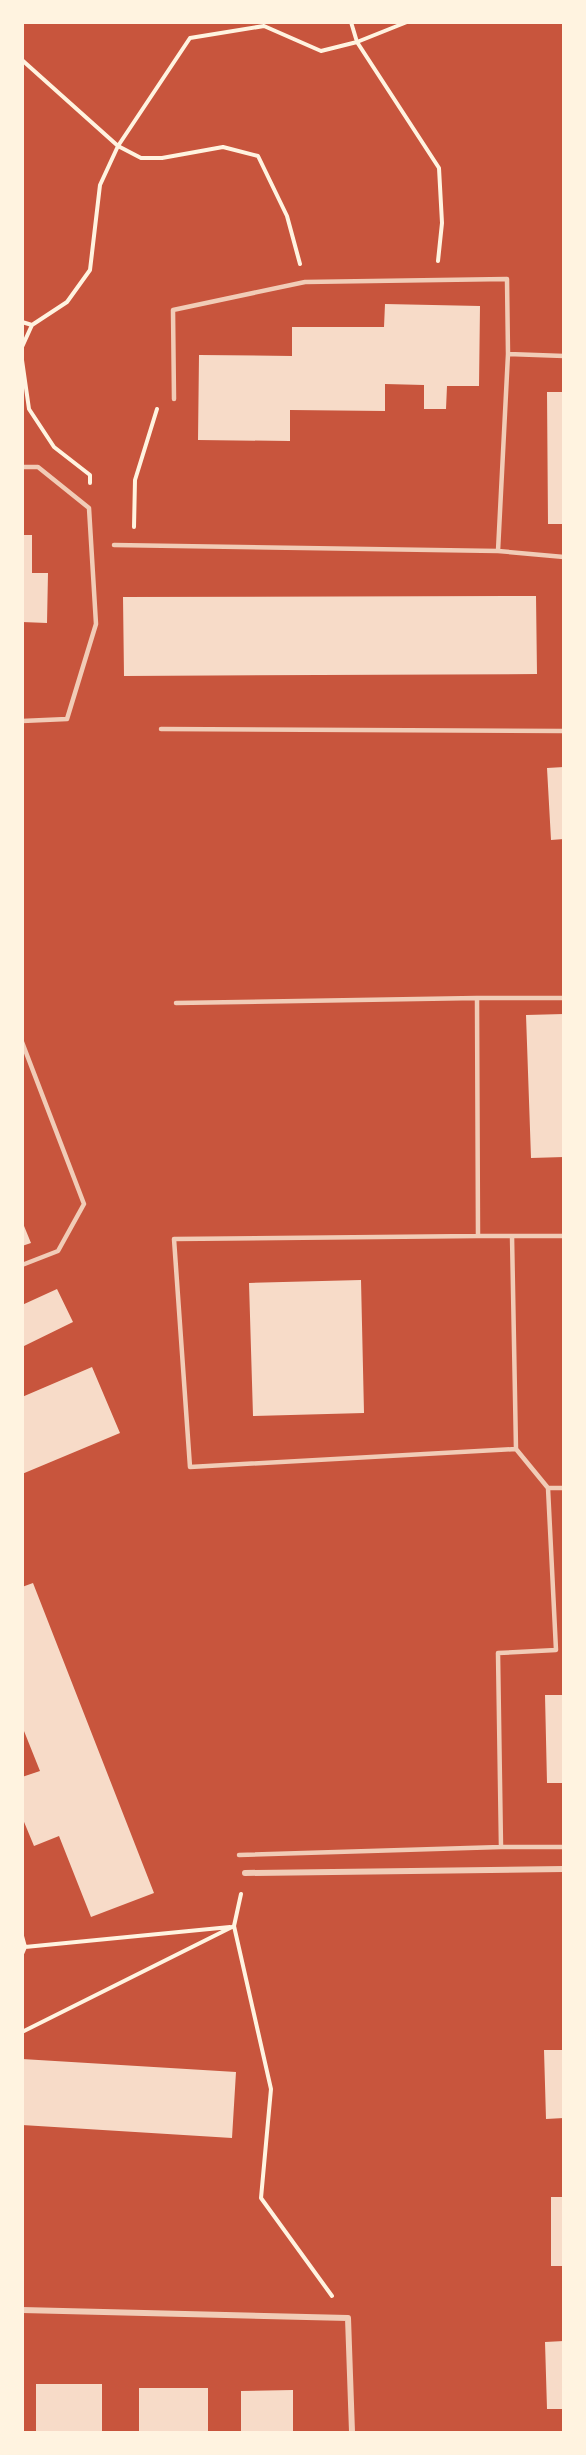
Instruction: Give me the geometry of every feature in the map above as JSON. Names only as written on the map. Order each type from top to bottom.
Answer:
[{"type":"street","points":[[245,1873],[564,1869]]},
{"type":"street","points":[[22,2310],[348,2319],[352,2433]]},
{"type":"lane","points":[[174,399],[173,310],[305,282],[507,279],[508,354],[498,551]]},
{"type":"lane","points":[[508,354],[564,356]]},
{"type":"lane","points":[[22,467],[38,467],[89,508],[96,624],[67,719],[22,721]]},
{"type":"lane","points":[[114,545],[498,551],[564,557]]},
{"type":"lane","points":[[161,729],[564,731]]},
{"type":"lane","points":[[477,998],[478,1236]]},
{"type":"lane","points":[[176,1003],[564,998]]},
{"type":"lane","points":[[22,1042],[84,1204],[58,1251],[22,1265]]},
{"type":"lane","points":[[512,1236],[516,1449],[548,1488],[556,1650]]},
{"type":"lane","points":[[516,1449],[190,1467],[174,1239],[564,1236]]},
{"type":"lane","points":[[548,1488],[564,1488]]},
{"type":"lane","points":[[501,1847],[498,1653],[564,1650]]},
{"type":"lane","points":[[239,1855],[564,1847]]},
{"type":"path","points":[[351,22],[357,42],[439,168],[442,223],[436,279]]},
{"type":"path","points":[[22,346],[32,325],[67,302],[90,270],[100,185],[118,146],[190,38],[264,26],[321,51],[357,42],[407,22]]},
{"type":"path","points":[[22,60],[118,146],[141,158],[162,158],[223,147],[258,156],[287,216],[305,282]]},
{"type":"path","points":[[22,322],[32,325]]},
{"type":"path","points":[[22,360],[28,409],[54,447],[90,475],[89,508]]},
{"type":"path","points":[[133,545],[135,480],[150,424],[174,373]]},
{"type":"path","points":[[245,1873],[234,1926],[271,2088],[261,2199],[348,2319]]},
{"type":"path","points":[[25,1947],[234,1926]]},
{"type":"path","points":[[22,2032],[234,1926]]},
{"type":"path","points":[[22,1936],[25,1947],[22,1954]]},
{"type":"building","points":[[385,304],[480,306],[479,386],[447,386],[446,409],[424,409],[424,385],[385,384],[385,411],[290,410],[290,441],[198,440],[199,355],[292,356],[292,327],[384,327]]},
{"type":"building","points":[[547,392],[564,392],[564,524],[548,524]]},
{"type":"building","points":[[22,535],[32,535],[32,573],[48,573],[47,623],[22,622]]},
{"type":"building","points":[[536,596],[537,674],[124,676],[123,597]]},
{"type":"building","points":[[564,767],[564,839],[551,840],[547,768]]},
{"type":"building","points":[[564,1014],[564,1157],[531,1158],[526,1015]]},
{"type":"building","points":[[22,1221],[31,1243],[22,1246]]},
{"type":"building","points":[[361,1280],[364,1413],[253,1416],[249,1283]]},
{"type":"building","points":[[57,1289],[73,1322],[22,1347],[22,1305]]},
{"type":"building","points":[[92,1367],[120,1433],[22,1474],[22,1397]]},
{"type":"building","points":[[33,1583],[154,1893],[91,1917],[59,1836],[34,1846],[22,1817],[22,1777],[40,1771],[22,1726],[22,1587]]},
{"type":"building","points":[[545,1695],[564,1695],[564,1783],[547,1783]]},
{"type":"building","points":[[544,2050],[564,2050],[564,2118],[546,2119]]},
{"type":"building","points":[[22,2059],[236,2072],[232,2138],[22,2125]]},
{"type":"building","points":[[551,2197],[564,2197],[564,2266],[551,2266]]},
{"type":"building","points":[[564,2341],[564,2409],[547,2409],[545,2342]]},
{"type":"building","points":[[36,2384],[102,2384],[102,2432],[36,2432]]},
{"type":"building","points":[[139,2388],[208,2388],[208,2432],[139,2432]]},
{"type":"building","points":[[293,2390],[293,2432],[241,2432],[241,2391]]}]
